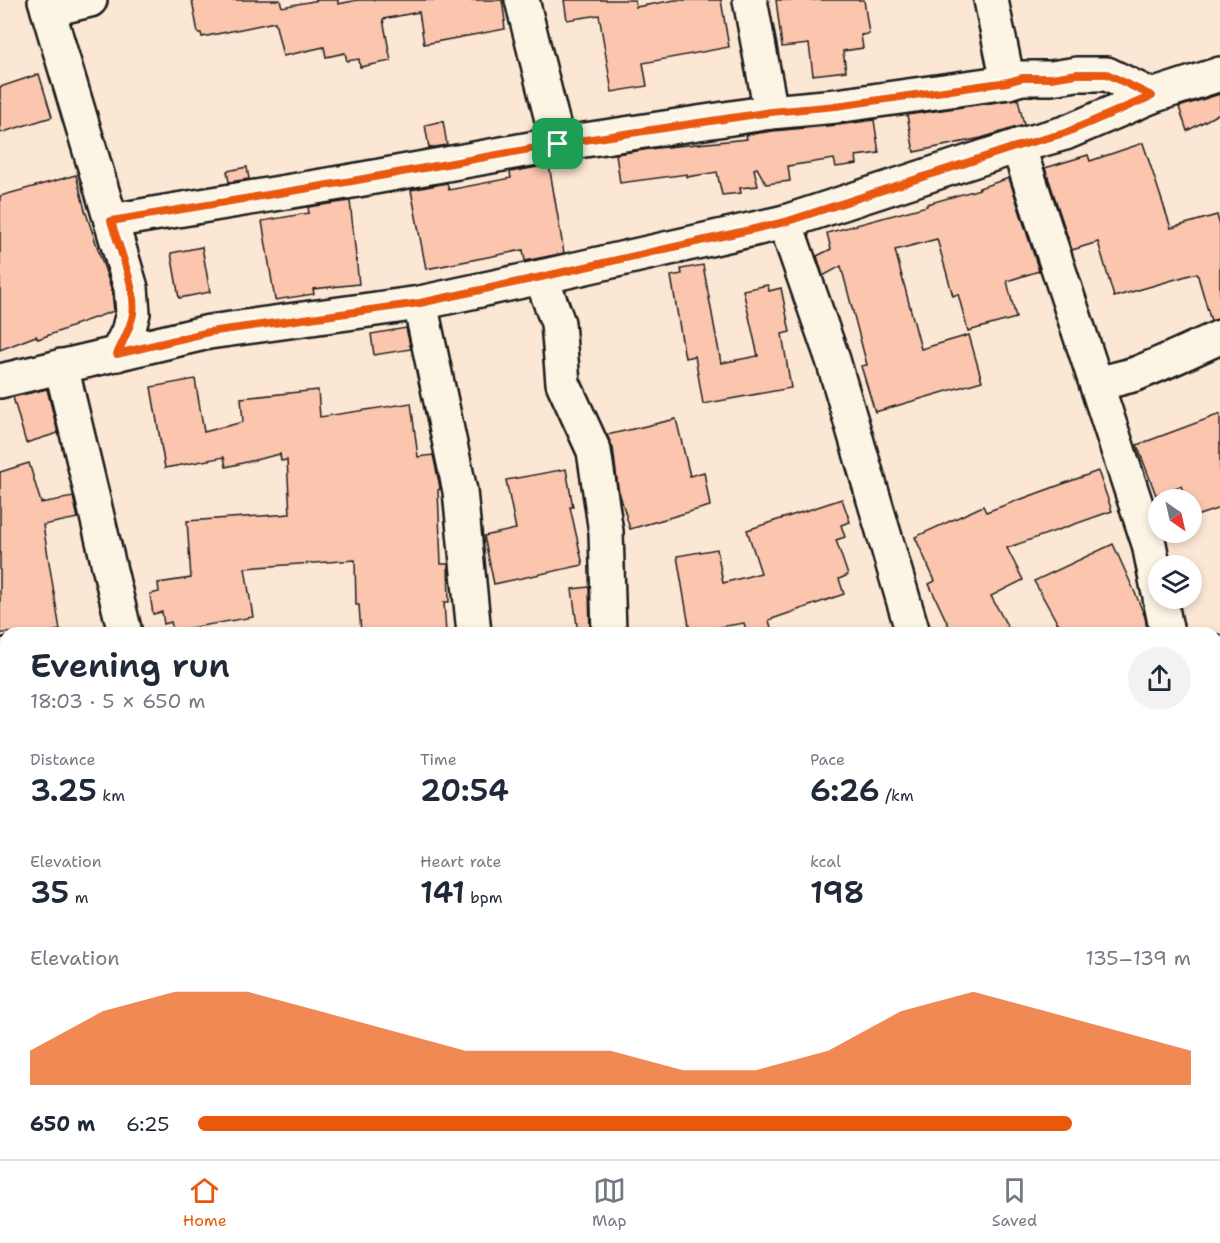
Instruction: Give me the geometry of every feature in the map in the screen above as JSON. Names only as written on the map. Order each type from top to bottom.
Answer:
[{"type":"street","points":[[90,0],[46,5],[132,288],[134,313],[117,354]]},
{"type":"street","points":[[522,0],[558,144]]},
{"type":"street","points":[[750,0],[771,112]]},
{"type":"street","points":[[991,0],[1008,82]]},
{"type":"street","points":[[111,221],[558,144],[771,112],[836,106],[1008,82],[1022,78],[1107,74],[1152,96]]},
{"type":"street","points":[[0,381],[209,332],[420,303],[785,222],[1018,146],[1065,133],[1152,96],[1220,74]]},
{"type":"street","points":[[1018,146],[1151,555]]},
{"type":"street","points":[[785,222],[832,360],[911,627]]},
{"type":"street","points":[[541,277],[558,323],[562,383],[594,451],[606,532],[609,627]]},
{"type":"street","points":[[420,303],[460,491],[473,627]]},
{"type":"street","points":[[1097,385],[1151,368],[1220,337]]},
{"type":"street","points":[[61,366],[124,627]]},
{"type":"street","points":[[1162,609],[1166,627]]},
{"type":"building","points":[[192,0],[280,0],[282,7],[319,0],[338,0],[338,4],[358,0],[502,0],[505,29],[424,44],[419,12],[383,19],[391,61],[360,67],[359,59],[347,61],[345,53],[326,57],[324,47],[283,56],[275,22],[202,37],[201,33],[198,33]]},
{"type":"building","points":[[564,0],[635,0],[636,7],[675,0],[721,0],[729,47],[643,63],[647,86],[612,92],[599,15],[567,20]]},
{"type":"building","points":[[776,0],[864,0],[869,34],[861,35],[863,48],[843,51],[846,71],[813,75],[809,44],[782,47]]},
{"type":"building","points":[[39,74],[52,117],[0,133],[0,87]]},
{"type":"building","points":[[1220,94],[1220,113],[1187,131],[1179,107]]},
{"type":"building","points":[[1018,99],[1024,125],[981,138],[914,152],[907,115]]},
{"type":"building","points":[[874,120],[879,153],[856,156],[857,164],[836,167],[834,159],[788,166],[790,181],[766,184],[757,168],[754,169],[758,186],[740,188],[741,193],[722,195],[717,172],[620,183],[616,154],[747,139],[746,135],[773,131]]},
{"type":"building","points":[[443,121],[447,145],[429,148],[425,125]]},
{"type":"building","points":[[1143,143],[1171,228],[1217,215],[1220,226],[1220,319],[1211,321],[1197,273],[1114,297],[1098,242],[1072,250],[1045,168],[1088,155],[1090,161]]},
{"type":"building","points":[[549,165],[564,253],[525,261],[523,250],[426,269],[411,190],[447,183],[449,190],[511,178],[510,172]]},
{"type":"building","points":[[247,167],[249,179],[229,182],[227,171]]},
{"type":"building","points":[[76,175],[112,291],[114,311],[38,339],[36,336],[0,350],[0,196]]},
{"type":"building","points":[[1009,178],[1039,271],[1007,281],[1016,318],[968,331],[958,294],[953,296],[937,239],[895,250],[921,349],[969,335],[982,381],[875,412],[861,366],[867,365],[841,266],[823,276],[817,256],[831,249],[827,233],[927,206],[927,204]]},
{"type":"building","points":[[350,201],[359,284],[313,289],[314,294],[275,300],[262,221],[309,213],[308,207]]},
{"type":"building","points":[[202,247],[210,292],[179,298],[171,253]]},
{"type":"building","points":[[703,265],[721,363],[758,356],[743,290],[768,285],[769,291],[781,288],[790,332],[782,334],[791,388],[703,404],[695,356],[685,358],[671,276],[682,274],[681,269]]},
{"type":"building","points":[[406,328],[411,349],[374,355],[371,334]]},
{"type":"building","points":[[195,379],[204,432],[243,422],[241,398],[318,390],[320,417],[411,403],[418,457],[433,455],[439,482],[441,564],[448,564],[449,602],[444,602],[446,627],[361,627],[359,605],[356,605],[355,560],[245,568],[253,617],[196,627],[172,627],[171,622],[164,624],[162,612],[153,614],[150,594],[159,592],[158,583],[191,578],[187,521],[290,514],[287,460],[281,461],[280,454],[226,467],[224,457],[165,468],[151,387]]},
{"type":"building","points":[[47,389],[58,433],[26,443],[13,397]]},
{"type":"building","points":[[1220,414],[1220,508],[1202,514],[1202,489],[1182,489],[1181,486],[1173,489],[1154,489],[1137,445]]},
{"type":"building","points":[[676,419],[690,476],[704,472],[710,506],[630,529],[618,488],[613,448],[607,435]]},
{"type":"building","points":[[29,463],[41,503],[73,497],[78,518],[43,525],[60,627],[0,627],[0,472]]},
{"type":"building","points":[[566,469],[573,507],[570,507],[583,565],[494,584],[484,536],[516,529],[506,480]]},
{"type":"building","points":[[1098,471],[1112,511],[1007,548],[1023,580],[991,596],[1008,627],[949,627],[929,584],[935,581],[915,537],[983,506],[986,512]]},
{"type":"building","points":[[842,499],[850,522],[841,525],[845,537],[836,540],[848,575],[839,579],[844,594],[769,620],[771,627],[745,627],[744,623],[720,627],[689,627],[677,556],[717,549],[723,583],[761,573],[747,530]]},
{"type":"building","points":[[1113,544],[1145,617],[1147,627],[1060,627],[1034,581]]},
{"type":"building","points":[[589,587],[590,627],[577,627],[572,589]]},
{"type":"route","points":[[1107,74],[1152,96],[1065,133],[1018,146],[785,222],[420,303],[209,332],[117,354],[134,313],[132,288],[111,221],[558,144],[771,112],[836,106],[1008,82],[1022,78],[1107,74]]}]
